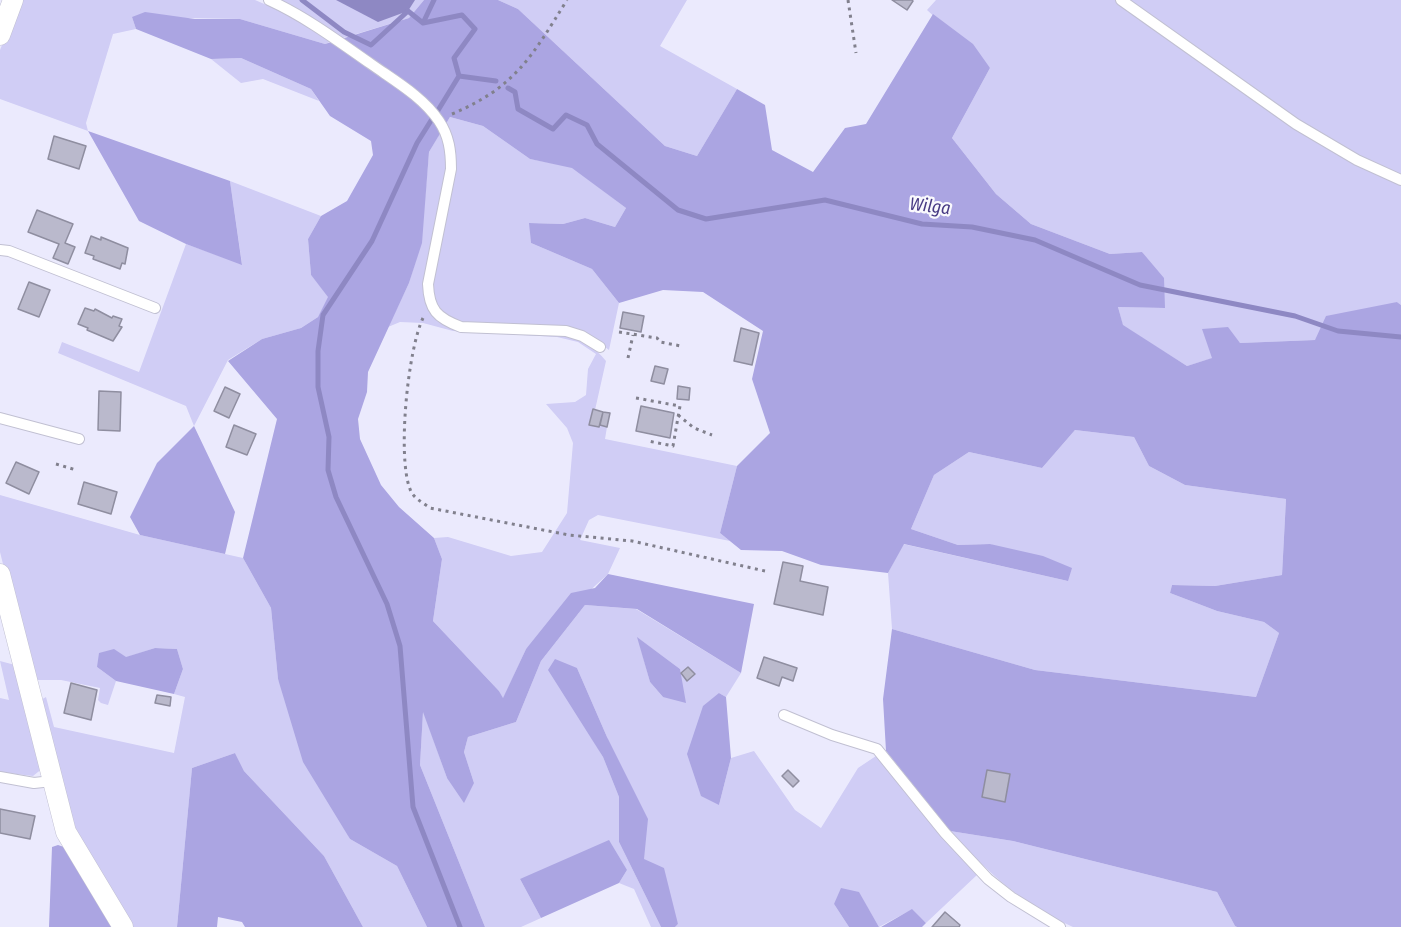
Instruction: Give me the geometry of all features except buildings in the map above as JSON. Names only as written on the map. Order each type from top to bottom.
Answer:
[{"type":"street","points":[[0,35],[13,0]]},
{"type":"street","points":[[0,574],[66,832],[123,927]]},
{"type":"lane","points":[[269,0],[301,16],[395,81],[425,104],[447,136],[451,152],[451,169],[428,284],[429,300],[436,313],[447,322],[461,327],[566,331],[582,336],[600,347]]},
{"type":"lane","points":[[1121,0],[1296,124],[1357,160],[1401,180]]},
{"type":"lane","points":[[0,250],[9,251],[155,308]]},
{"type":"lane","points":[[0,418],[79,439]]},
{"type":"lane","points":[[784,715],[832,735],[877,749],[975,866],[1011,897],[1060,927]]},
{"type":"lane","points":[[0,777],[34,783],[52,782]]},
{"type":"path","points":[[438,120],[490,95],[509,81],[537,48],[567,0]]},
{"type":"path","points":[[848,0],[856,53]]},
{"type":"path","points":[[436,313],[424,317],[419,327],[412,350],[407,392],[404,459],[410,489],[416,498],[429,508],[569,535],[633,541],[765,571]]},
{"type":"path","points":[[619,332],[657,338],[660,342],[681,346]]},
{"type":"path","points":[[628,358],[633,334]]},
{"type":"path","points":[[636,398],[680,406],[673,446],[648,441]]},
{"type":"path","points":[[678,415],[694,428],[712,435]]},
{"type":"path","points":[[56,464],[76,470]]},
{"type":"shaded area","points":[[20,0],[255,0],[290,15],[330,42],[325,44],[240,19],[132,17],[136,29],[113,34],[86,123],[88,131],[0,99],[0,50]]},
{"type":"shaded area","points":[[281,0],[424,0],[409,18],[343,38]]},
{"type":"shaded area","points":[[336,0],[415,0],[408,11],[378,22]]},
{"type":"shaded area","points":[[424,0],[498,0],[518,9],[665,146],[697,156],[737,89],[765,105],[772,150],[813,172],[845,128],[866,124],[933,14],[973,44],[990,68],[952,138],[996,194],[1031,224],[1110,254],[1142,252],[1164,278],[1165,308],[1118,307],[1123,325],[1187,366],[1212,358],[1202,329],[1228,327],[1240,343],[1315,340],[1326,316],[1397,302],[1401,305],[1401,927],[1237,927],[1217,892],[1013,841],[950,831],[886,751],[883,699],[892,629],[1035,670],[1256,697],[1279,633],[1264,622],[1217,611],[1170,593],[1172,585],[1215,586],[1282,575],[1286,499],[1185,485],[1149,466],[1134,437],[1075,430],[1042,468],[969,452],[934,475],[911,529],[958,545],[990,544],[1043,556],[1072,568],[1068,581],[904,544],[888,573],[821,565],[782,551],[741,550],[720,533],[737,466],[770,433],[752,379],[763,331],[703,292],[663,290],[619,303],[592,269],[531,243],[529,223],[563,224],[585,218],[615,227],[626,208],[572,168],[530,159],[483,126],[450,117],[429,152],[422,243],[409,283],[368,372],[367,392],[358,419],[360,439],[381,485],[399,507],[434,538],[442,559],[433,621],[503,698],[526,649],[571,593],[595,588],[608,574],[754,604],[741,673],[637,609],[585,605],[541,661],[516,722],[468,737],[464,752],[474,783],[464,803],[447,778],[423,712],[420,765],[485,927],[427,927],[397,866],[350,839],[303,762],[278,679],[271,608],[243,558],[277,419],[228,361],[262,339],[301,328],[318,317],[328,297],[311,275],[308,239],[321,216],[347,201],[373,155],[371,141],[330,116],[311,89],[241,58],[211,59],[136,29],[132,17],[145,12],[195,19],[240,19],[325,44],[409,18]]},
{"type":"shaded area","points":[[498,0],[687,0],[660,46],[737,89],[697,156],[665,146],[518,9]]},
{"type":"shaded area","points":[[936,0],[1115,0],[1370,171],[1401,186],[1401,305],[1397,302],[1315,340],[1240,343],[1203,329],[1213,358],[1187,366],[1123,326],[1118,307],[1165,308],[1142,252],[1110,254],[1031,224],[996,194],[952,138],[990,68],[927,10]]},
{"type":"shaded area","points":[[1126,0],[1401,0],[1401,176],[1355,154],[1308,126]]},
{"type":"shaded area","points":[[241,58],[311,89],[319,101],[263,79],[241,83],[211,59]]},
{"type":"shaded area","points":[[450,117],[483,126],[530,159],[572,167],[626,208],[615,227],[585,218],[563,224],[530,223],[531,243],[592,269],[619,303],[609,350],[592,337],[460,322],[447,316],[438,308],[431,283],[455,172],[445,125]]},
{"type":"shaded area","points":[[88,131],[230,181],[242,265],[186,244],[139,221]]},
{"type":"shaded area","points":[[440,133],[445,143],[447,159],[445,178],[423,285],[425,301],[433,314],[441,322],[562,335],[581,341],[597,351],[606,361],[595,410],[593,409],[599,427],[600,425],[607,427],[605,439],[737,466],[720,533],[730,541],[598,515],[589,520],[580,540],[620,548],[608,574],[526,649],[503,699],[499,691],[433,621],[442,559],[434,538],[448,537],[511,556],[542,552],[567,513],[573,443],[567,428],[546,404],[575,402],[586,395],[588,369],[596,354],[578,342],[557,337],[453,331],[423,323],[400,322],[388,327],[409,283],[421,243],[429,152]]},
{"type":"shaded area","points":[[230,181],[321,216],[308,239],[311,275],[329,297],[318,317],[301,328],[262,339],[228,360],[194,426],[186,406],[58,353],[62,342],[139,372],[186,244],[242,264]]},
{"type":"shaded area","points":[[194,426],[235,512],[225,554],[140,535],[130,517],[157,463]]},
{"type":"shaded area","points":[[1075,430],[1134,437],[1149,466],[1185,485],[1286,499],[1282,575],[1215,586],[1172,585],[1170,593],[1217,611],[1264,622],[1279,633],[1256,697],[1035,670],[892,629],[888,573],[903,544],[1068,581],[990,544],[958,545],[911,529],[934,475],[969,452],[1042,468]]},
{"type":"shaded area","points":[[0,495],[140,535],[243,558],[271,608],[278,679],[350,839],[397,866],[427,927],[363,927],[324,856],[244,771],[235,753],[192,768],[177,927],[131,927],[76,830],[39,701],[46,697],[54,727],[174,753],[185,697],[174,694],[183,669],[177,649],[155,648],[97,667],[116,681],[108,705],[98,700],[100,688],[61,680],[32,680],[0,552]]},
{"type":"shaded area","points":[[585,605],[636,609],[741,673],[726,697],[719,693],[719,805],[731,758],[754,751],[795,810],[821,828],[858,768],[876,756],[978,874],[926,923],[911,910],[879,927],[859,893],[834,904],[849,927],[675,927],[678,924],[644,860],[607,737],[577,668],[586,728],[603,757],[619,797],[619,842],[661,927],[651,927],[634,889],[619,883],[627,870],[520,879],[541,918],[521,927],[485,927],[420,765],[423,710],[447,778],[474,783],[464,752],[468,737],[516,722],[541,661]],"holes":[[[638,638],[680,669],[663,697],[650,682]]]},
{"type":"shaded area","points":[[637,637],[680,669],[686,703],[663,697],[650,682]]},
{"type":"shaded area","points":[[155,648],[177,649],[183,669],[174,694],[116,681],[97,667],[99,653],[114,649],[126,657]]},
{"type":"shaded area","points":[[555,659],[577,668],[607,737],[648,819],[644,859],[664,868],[678,924],[675,927],[661,927],[619,842],[619,797],[603,757],[548,670]]},
{"type":"shaded area","points":[[0,661],[15,665],[43,768],[33,776],[0,772],[0,698],[9,700]]},
{"type":"shaded area","points":[[719,693],[726,697],[731,758],[719,805],[701,796],[687,754],[703,706]]},
{"type":"shaded area","points":[[235,753],[244,771],[324,856],[363,927],[245,927],[242,922],[218,917],[217,927],[177,927],[192,768]]},
{"type":"shaded area","points":[[950,831],[1013,841],[1217,892],[1237,927],[1073,927],[1037,908],[1006,886]]},
{"type":"shaded area","points":[[609,840],[627,870],[619,883],[541,918],[520,879]]},
{"type":"shaded area","points":[[58,845],[67,848],[114,927],[49,927],[52,847]]},
{"type":"shaded area","points":[[841,888],[859,892],[879,927],[849,927],[834,904]]},
{"type":"shaded area","points":[[912,909],[926,923],[922,927],[881,927]]},
{"type":"waterway","name":"Wilga","points":[[302,0],[344,32],[371,45],[408,11],[423,23],[462,15],[475,29],[454,58],[459,76]]},
{"type":"waterway","points":[[423,23],[434,0]]},
{"type":"waterway","name":"Wilga","points":[[459,76],[496,81]]},
{"type":"waterway","points":[[437,112],[459,76]]},
{"type":"waterway","name":"Wilga","points":[[508,88],[515,92],[518,109],[553,129],[566,115],[587,125],[597,144],[678,210],[706,219],[825,200],[922,224],[972,227],[1035,240],[1140,285],[1295,316],[1338,331],[1401,337]]},
{"type":"waterway","points":[[432,119],[417,143],[372,241],[323,315],[318,351],[318,387],[329,437],[328,470],[336,497],[387,604],[400,646],[413,807],[460,927]]}]
